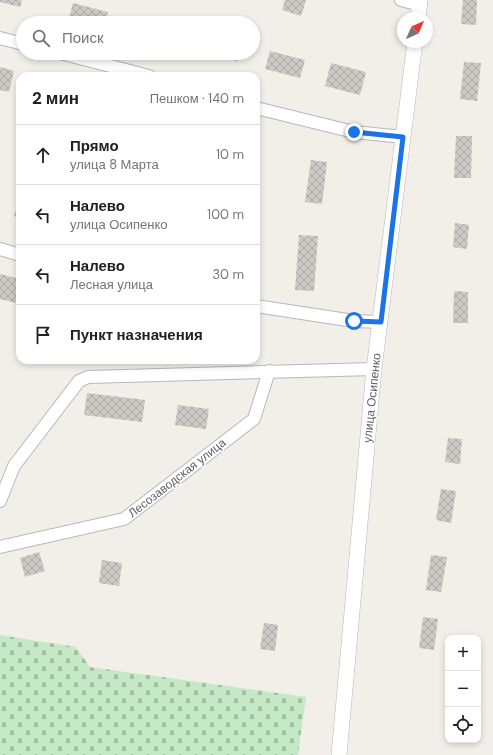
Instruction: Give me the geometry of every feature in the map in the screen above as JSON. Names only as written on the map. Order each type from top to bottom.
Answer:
[{"type":"street","points":[[401,0],[419,8]]},
{"type":"street","points":[[0,38],[16,42]]},
{"type":"street","name":"улица Осипенко","points":[[339,755],[374,369],[414,48]]},
{"type":"street","points":[[87,60],[134,72]]},
{"type":"street","points":[[260,109],[354,132],[403,137]]},
{"type":"street","points":[[0,249],[16,253]]},
{"type":"street","points":[[260,307],[354,321],[381,322]]},
{"type":"street","points":[[0,501],[14,466],[79,381],[88,377],[374,369]]},
{"type":"street","name":"Лесозаводская улица","points":[[0,547],[124,518],[254,419],[269,371]]},
{"type":"green space","points":[[0,635],[76,647],[90,667],[306,697],[298,755],[0,755]]},
{"type":"building","points":[[0,0],[22,0],[20,7],[0,2]]},
{"type":"building","points":[[285,0],[306,0],[301,16],[282,10]]},
{"type":"building","points":[[463,0],[477,0],[476,25],[461,24]]},
{"type":"building","points":[[73,3],[108,12],[107,16],[70,16]]},
{"type":"building","points":[[270,51],[305,60],[300,78],[265,69]]},
{"type":"building","points":[[464,62],[481,63],[477,101],[460,99]]},
{"type":"building","points":[[331,63],[366,72],[360,95],[325,86]]},
{"type":"building","points":[[0,67],[14,71],[9,92],[0,90]]},
{"type":"building","points":[[456,136],[472,136],[471,178],[454,178]]},
{"type":"building","points":[[311,160],[327,162],[322,204],[305,202]]},
{"type":"building","points":[[455,223],[469,225],[467,249],[453,247]]},
{"type":"building","points":[[299,235],[318,236],[314,291],[295,290]]},
{"type":"building","points":[[0,274],[16,278],[16,303],[0,299]]},
{"type":"building","points":[[454,291],[468,292],[468,323],[453,323]]},
{"type":"building","points":[[87,393],[145,400],[142,422],[84,415]]},
{"type":"building","points":[[178,405],[209,409],[206,429],[175,425]]},
{"type":"building","points":[[448,438],[462,439],[460,464],[445,462]]},
{"type":"building","points":[[441,489],[456,491],[451,523],[436,520]]},
{"type":"building","points":[[39,552],[45,571],[25,577],[20,558]]},
{"type":"building","points":[[431,555],[447,557],[441,592],[426,590]]},
{"type":"building","points":[[102,560],[122,563],[119,586],[99,583]]},
{"type":"building","points":[[423,617],[438,619],[434,650],[419,648]]},
{"type":"building","points":[[264,623],[278,625],[275,651],[260,649]]},
{"type":"route","points":[[354,132],[403,137],[381,322],[354,321]]}]
